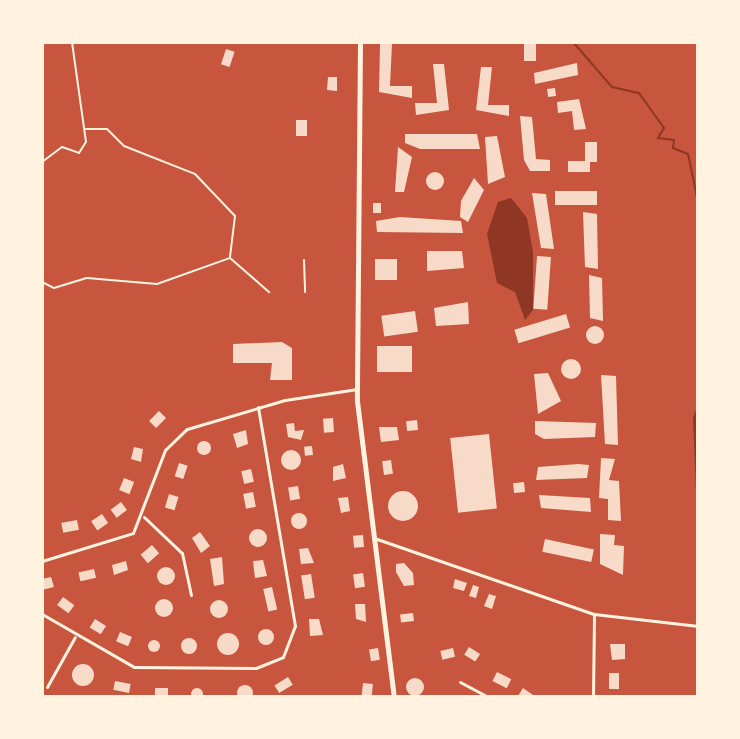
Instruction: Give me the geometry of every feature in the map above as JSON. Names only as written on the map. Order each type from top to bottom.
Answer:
[{"type":"highway","points":[[360,42],[357,389],[394,697]]},
{"type":"street","points":[[42,561],[122,541],[144,517],[175,438],[258,407],[357,389]]},
{"type":"street","points":[[42,614],[75,637],[144,669],[261,668],[286,653],[295,626],[258,407]]},
{"type":"street","points":[[144,517],[182,553],[191,595]]},
{"type":"street","points":[[377,539],[594,614],[698,626]]},
{"type":"street","points":[[593,697],[594,614]]},
{"type":"street","points":[[47,687],[75,637]]},
{"type":"street","points":[[460,682],[488,697]]},
{"type":"path","points":[[42,162],[62,147],[81,152],[86,129],[72,42]]},
{"type":"path","points":[[86,129],[107,129],[124,146],[195,174],[235,216],[230,258]]},
{"type":"path","points":[[42,282],[54,288],[87,278],[157,284],[230,258]]},
{"type":"path","points":[[230,258],[269,292]]},
{"type":"path","points":[[304,260],[305,292]]},
{"type":"shaded area","points":[[511,198],[527,218],[533,252],[533,310],[525,320],[515,292],[497,283],[487,234],[498,202]]},
{"type":"shaded area","points":[[698,405],[698,538],[693,418]]},
{"type":"building","points":[[524,42],[536,42],[536,61],[524,61]]},
{"type":"building","points":[[380,44],[392,44],[390,86],[412,86],[412,98],[379,92]]},
{"type":"building","points":[[226,49],[235,52],[230,67],[221,64]]},
{"type":"building","points":[[577,63],[578,75],[535,84],[534,73]]},
{"type":"building","points":[[433,64],[444,64],[449,110],[416,115],[415,103],[437,103]]},
{"type":"building","points":[[481,67],[492,67],[488,105],[509,105],[509,116],[476,110]]},
{"type":"building","points":[[328,77],[337,77],[337,91],[327,90]]},
{"type":"building","points":[[555,88],[556,96],[548,97],[547,89]]},
{"type":"building","points":[[579,99],[586,129],[574,130],[572,111],[558,113],[557,102]]},
{"type":"building","points":[[520,116],[532,117],[536,159],[550,160],[550,171],[530,171],[524,160]]},
{"type":"building","points":[[296,120],[307,120],[307,136],[296,136]]},
{"type":"building","points":[[405,134],[477,134],[480,149],[420,149],[405,143]]},
{"type":"building","points":[[497,136],[505,177],[488,184],[485,137]]},
{"type":"building","points":[[585,142],[597,142],[597,162],[590,162],[590,172],[568,172],[568,161],[585,161]]},
{"type":"building","points":[[398,147],[412,157],[404,192],[395,192]]},
{"type":"building","points":[[431,172],[439,172],[444,181],[442,188],[431,190],[426,185],[426,177]]},
{"type":"building","points":[[474,178],[484,190],[468,222],[460,217],[461,201]]},
{"type":"building","points":[[555,191],[597,191],[597,205],[555,205]]},
{"type":"building","points":[[532,193],[546,194],[554,249],[541,248]]},
{"type":"building","points":[[373,203],[381,203],[381,213],[373,213]]},
{"type":"building","points":[[583,212],[597,214],[598,269],[585,267]]},
{"type":"building","points":[[400,217],[461,221],[463,233],[377,232],[376,221]]},
{"type":"building","points":[[427,251],[462,251],[464,268],[427,271]]},
{"type":"building","points":[[537,256],[551,257],[547,310],[533,309]]},
{"type":"building","points":[[375,259],[397,259],[397,280],[375,280]]},
{"type":"building","points":[[589,275],[602,278],[603,321],[590,318]]},
{"type":"building","points":[[468,302],[469,324],[436,326],[434,308]]},
{"type":"building","points":[[415,311],[418,332],[384,337],[381,316]]},
{"type":"building","points":[[566,314],[570,327],[518,343],[514,330]]},
{"type":"building","points":[[591,326],[599,326],[604,335],[602,342],[591,344],[586,339],[586,331]]},
{"type":"building","points":[[282,342],[292,348],[292,380],[270,380],[272,363],[233,363],[233,344]]},
{"type":"building","points":[[377,346],[412,346],[412,372],[377,372]]},
{"type":"building","points":[[571,359],[578,362],[581,369],[578,376],[571,379],[564,376],[561,369],[564,362]]},
{"type":"building","points":[[548,373],[561,401],[538,414],[534,374]]},
{"type":"building","points":[[601,375],[616,376],[618,445],[605,444]]},
{"type":"building","points":[[159,411],[166,418],[156,428],[149,421]]},
{"type":"building","points":[[333,418],[334,432],[324,433],[323,419]]},
{"type":"building","points":[[417,420],[418,430],[407,431],[406,421]]},
{"type":"building","points":[[535,421],[596,423],[595,437],[544,439],[535,434]]},
{"type":"building","points":[[294,423],[295,431],[304,430],[301,440],[288,437],[286,424]]},
{"type":"building","points":[[379,427],[397,427],[399,440],[381,442]]},
{"type":"building","points":[[246,430],[248,444],[237,448],[233,434]]},
{"type":"building","points":[[489,434],[497,509],[458,513],[450,438]]},
{"type":"building","points":[[204,441],[211,448],[204,455],[197,448]]},
{"type":"building","points":[[312,446],[313,455],[305,456],[304,447]]},
{"type":"building","points":[[134,447],[143,449],[141,462],[131,459]]},
{"type":"building","points":[[291,450],[298,453],[301,460],[298,467],[291,470],[284,467],[281,460],[284,453]]},
{"type":"building","points":[[601,458],[615,459],[609,480],[619,481],[621,521],[608,520],[608,499],[599,498]]},
{"type":"building","points":[[391,460],[393,474],[384,475],[382,461]]},
{"type":"building","points":[[179,463],[188,466],[183,479],[175,476]]},
{"type":"building","points":[[343,464],[346,478],[333,481],[333,467]]},
{"type":"building","points":[[589,465],[587,478],[536,480],[538,467]]},
{"type":"building","points":[[251,469],[254,482],[244,484],[241,471]]},
{"type":"building","points":[[124,478],[134,482],[129,494],[119,490]]},
{"type":"building","points":[[524,482],[525,492],[514,493],[513,483]]},
{"type":"building","points":[[298,486],[300,499],[290,500],[288,488]]},
{"type":"building","points":[[403,491],[414,495],[418,506],[414,517],[403,521],[392,517],[388,506],[392,495]]},
{"type":"building","points":[[253,492],[256,507],[246,509],[243,494]]},
{"type":"building","points":[[169,494],[179,497],[174,510],[165,507]]},
{"type":"building","points":[[539,495],[590,498],[591,512],[541,508]]},
{"type":"building","points":[[348,497],[350,511],[341,513],[338,498]]},
{"type":"building","points":[[121,502],[127,510],[117,518],[111,510]]},
{"type":"building","points":[[296,513],[302,513],[307,521],[305,527],[296,529],[291,524],[291,518]]},
{"type":"building","points":[[102,514],[108,523],[97,530],[91,521]]},
{"type":"building","points":[[77,520],[79,530],[63,533],[61,523]]},
{"type":"building","points":[[258,529],[267,538],[258,547],[249,538]]},
{"type":"building","points":[[200,532],[210,546],[201,553],[192,538]]},
{"type":"building","points":[[600,534],[615,535],[614,545],[624,546],[623,575],[600,564]]},
{"type":"building","points":[[363,535],[364,547],[354,548],[353,536]]},
{"type":"building","points":[[545,539],[594,549],[591,562],[542,552]]},
{"type":"building","points":[[152,545],[159,553],[148,563],[141,555]]},
{"type":"building","points":[[308,548],[314,563],[301,564],[299,549]]},
{"type":"building","points":[[222,557],[224,584],[214,586],[210,559]]},
{"type":"building","points":[[263,560],[267,576],[255,578],[253,561]]},
{"type":"building","points":[[126,561],[128,570],[114,575],[112,565]]},
{"type":"building","points":[[404,563],[413,573],[414,585],[404,586],[396,572],[396,564]]},
{"type":"building","points":[[166,567],[175,576],[166,585],[157,576]]},
{"type":"building","points":[[94,569],[96,578],[80,581],[78,573]]},
{"type":"building","points":[[363,573],[365,587],[355,588],[353,574]]},
{"type":"building","points":[[311,574],[315,598],[305,599],[301,576]]},
{"type":"building","points":[[51,577],[54,587],[42,590],[42,579]]},
{"type":"building","points":[[455,579],[467,583],[464,591],[453,588]]},
{"type":"building","points":[[473,585],[479,587],[476,598],[469,596]]},
{"type":"building","points":[[272,587],[277,609],[268,611],[263,589]]},
{"type":"building","points":[[489,594],[496,596],[492,609],[484,606]]},
{"type":"building","points":[[63,597],[74,605],[68,613],[57,605]]},
{"type":"building","points":[[164,599],[173,608],[164,617],[155,608]]},
{"type":"building","points":[[219,600],[228,609],[219,618],[210,609]]},
{"type":"building","points":[[355,604],[365,604],[366,622],[356,619]]},
{"type":"building","points":[[413,613],[414,621],[401,623],[400,615]]},
{"type":"building","points":[[95,619],[106,626],[101,634],[90,627]]},
{"type":"building","points":[[309,619],[319,619],[323,635],[310,636]]},
{"type":"building","points":[[263,629],[269,629],[274,637],[272,643],[263,645],[258,640],[258,634]]},
{"type":"building","points":[[120,632],[132,637],[128,646],[116,641]]},
{"type":"building","points":[[228,633],[236,636],[239,644],[236,652],[228,655],[220,652],[217,644],[220,636]]},
{"type":"building","points":[[186,638],[192,638],[197,646],[195,652],[186,654],[181,649],[181,643]]},
{"type":"building","points":[[154,640],[160,646],[154,652],[148,646]]},
{"type":"building","points":[[610,644],[625,644],[625,659],[612,660]]},
{"type":"building","points":[[469,647],[480,654],[475,662],[464,655]]},
{"type":"building","points":[[378,648],[380,660],[371,661],[369,649]]},
{"type":"building","points":[[453,648],[455,657],[442,660],[440,651]]},
{"type":"building","points":[[83,664],[91,667],[94,675],[91,683],[83,686],[75,683],[72,675],[75,667]]},
{"type":"building","points":[[497,672],[511,679],[507,688],[492,681]]},
{"type":"building","points":[[609,673],[619,673],[619,689],[609,689]]},
{"type":"building","points":[[288,677],[293,685],[279,693],[274,685]]},
{"type":"building","points":[[415,678],[424,687],[415,696],[406,687]]},
{"type":"building","points":[[115,681],[131,684],[129,693],[113,690]]},
{"type":"building","points":[[363,683],[373,684],[372,697],[362,697]]},
{"type":"building","points":[[245,685],[253,693],[245,701],[237,693]]},
{"type":"building","points":[[155,688],[168,688],[168,697],[155,697]]},
{"type":"building","points":[[197,688],[203,694],[197,700],[191,694]]},
{"type":"building","points":[[523,688],[536,697],[518,696]]},
{"type":"waterway","points":[[573,42],[612,87],[639,93],[664,128],[658,138],[674,140],[673,148],[688,154],[698,202]]}]
